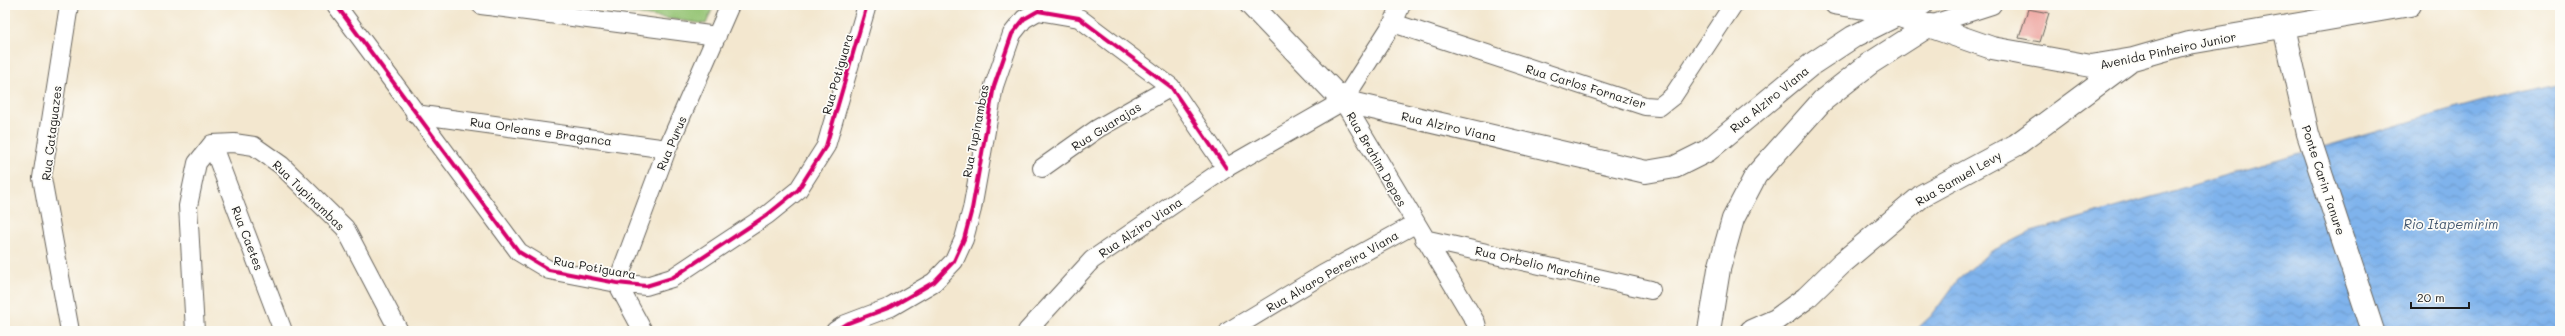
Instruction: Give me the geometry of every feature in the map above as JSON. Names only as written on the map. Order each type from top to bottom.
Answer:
[{"type":"main road","name":"Rua Brahim Depes","points":[[1251,5],[1344,101]]},
{"type":"main road","name":"Avenida Pinheiro Junior","points":[[1897,15],[1927,15],[1992,48],[2091,66],[2133,59],[2189,43],[2410,5]]},
{"type":"main road","name":"Rua Alziro Viana","points":[[1344,101],[1646,172],[1675,167],[1707,151],[1812,64],[1853,37],[1897,15]]},
{"type":"main road","points":[[1709,331],[1719,269],[1732,219],[1756,175],[1822,101],[1870,64],[1927,15]]},
{"type":"main road","name":"Ponte Carin Tanure","points":[[2284,27],[2308,134],[2373,331]]},
{"type":"main road","name":"Rua Samuel Levy","points":[[1751,331],[1776,320],[1806,298],[1842,263],[1923,195],[2016,145],[2133,59]]},
{"type":"street","name":"Rua Cataguazes","points":[[69,5],[42,178],[70,331]]},
{"type":"street","name":"Rua Potiguara","points":[[336,5],[415,114],[519,252],[549,270],[616,283],[646,286],[672,278],[768,215],[798,190],[826,146],[867,5]]},
{"type":"street","points":[[481,5],[526,8],[717,36]]},
{"type":"street","name":"Rua Purus","points":[[616,283],[667,149],[730,5]]},
{"type":"street","points":[[1344,101],[1393,23],[1401,5]]},
{"type":"street","name":"Rua Carlos Fornazier","points":[[1393,23],[1644,106],[1659,107],[1673,96],[1733,5]]},
{"type":"street","points":[[1834,5],[1897,15]]},
{"type":"street","points":[[1927,15],[1992,5]]},
{"type":"street","name":"Rua Tupinambas","points":[[835,331],[846,324],[891,307],[934,282],[954,261],[964,239],[972,209],[994,86],[1012,34],[1024,19],[1038,11],[1079,18],[1171,87],[1226,168]]},
{"type":"street","name":"Rua Guarajas","points":[[1042,168],[1097,129],[1171,87]]},
{"type":"street","name":"Rua Alziro Viana","points":[[1027,331],[1092,260],[1226,168],[1344,101]]},
{"type":"street","name":"Rua Brahim Depes","points":[[1344,101],[1420,232],[1476,323],[1478,331]]},
{"type":"street","name":"Rua Orleans e Braganca","points":[[415,114],[667,149]]},
{"type":"street","name":"Rua Tupinambas","points":[[212,144],[234,143],[254,146],[281,165],[345,228],[399,331]]},
{"type":"street","points":[[196,331],[188,206],[197,163],[212,144]]},
{"type":"street","name":"Rua Caetes","points":[[212,144],[283,331]]},
{"type":"street","name":"Rua Orbelio Marchine","points":[[1420,232],[1651,290]]},
{"type":"street","name":"Rua Alvaro Pereira Viana","points":[[1229,331],[1322,275],[1420,232]]},
{"type":"street","points":[[616,283],[643,331]]},
{"type":"green space","points":[[571,5],[714,5],[706,24]]},
{"type":"water","name":"Rio Itapemirim","points":[[2560,83],[2560,331],[1915,331],[1932,315],[1958,280],[1990,252],[2028,233],[2447,111],[2519,91]]},
{"type":"building","points":[[2028,9],[2049,13],[2040,42],[2019,38]]},
{"type":"cycle path","points":[[336,5],[519,252],[549,270],[617,283],[646,286],[672,278],[767,215],[798,190],[826,146],[867,5]]},
{"type":"cycle path","points":[[835,331],[846,324],[891,307],[934,282],[954,261],[964,239],[972,209],[994,86],[1012,34],[1024,19],[1038,11],[1079,18],[1171,87],[1226,168]]}]
